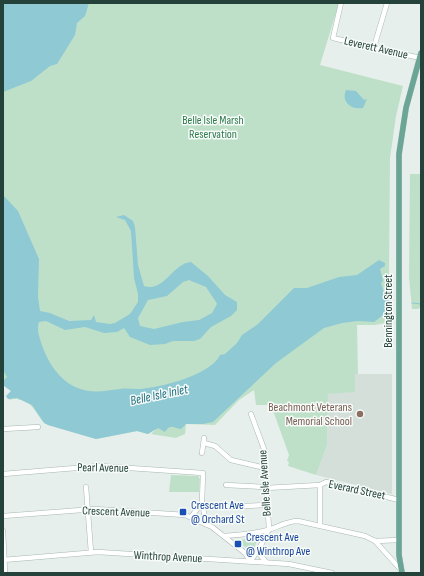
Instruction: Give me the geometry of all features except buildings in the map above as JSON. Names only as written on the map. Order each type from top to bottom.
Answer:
[{"type":"main road","name":"Bennington Street","points":[[403,572],[400,558],[399,540],[399,154],[405,109],[420,55]]},
{"type":"street","name":"Leverett Avenue","points":[[341,3],[333,38],[420,55]]},
{"type":"street","points":[[374,47],[387,3]]},
{"type":"street","name":"Belle Isle Avenue","points":[[251,414],[264,449],[268,530]]},
{"type":"street","points":[[3,429],[38,427]]},
{"type":"street","points":[[202,452],[204,441],[215,446],[231,460],[265,468]]},
{"type":"street","name":"Pearl Avenue","points":[[3,474],[96,466],[203,473],[202,502]]},
{"type":"street","name":"Everard Street","points":[[226,485],[266,488],[320,485],[326,482],[400,500]]},
{"type":"street","points":[[320,485],[320,525]]},
{"type":"street","points":[[86,486],[91,552]]},
{"type":"street","points":[[191,517],[199,509],[202,502]]},
{"type":"street","points":[[202,502],[206,524]]},
{"type":"street","points":[[225,507],[267,505]]},
{"type":"street","name":"Crescent Avenue","points":[[3,516],[88,510],[171,514],[191,517],[206,524],[245,552],[250,562]]},
{"type":"street","points":[[224,536],[242,535],[268,530],[294,521],[320,525],[375,540],[399,540]]},
{"type":"street","points":[[250,562],[260,548],[268,530]]},
{"type":"street","points":[[3,531],[5,573]]},
{"type":"street","points":[[375,540],[403,572]]},
{"type":"street","points":[[260,548],[261,556],[266,562]]},
{"type":"street","name":"Winthrop Avenue","points":[[4,560],[91,552],[296,564],[332,573]]},
{"type":"shaded area","name":"Beachmont Veterans Memorial School","points":[[355,374],[392,374],[392,494],[316,475],[327,446],[328,394]]},
{"type":"green space","name":"Belle Isle Marsh Reservation","points":[[3,3],[339,3],[320,65],[403,86],[396,116],[390,158],[389,277],[391,315],[385,323],[375,325],[357,325],[358,374],[355,374],[355,392],[328,394],[327,446],[316,475],[288,466],[289,462],[287,461],[289,455],[271,405],[256,405],[254,390],[239,400],[215,425],[186,424],[185,434],[176,438],[151,434],[157,428],[148,434],[137,431],[96,439],[48,425],[26,402],[16,399],[10,400],[7,397],[11,391],[3,385]]},
{"type":"green space","points":[[410,174],[421,174],[421,307],[418,309],[412,309],[409,277]]},
{"type":"green space","points":[[171,475],[198,476],[200,479],[199,492],[169,492]]},
{"type":"green space","points":[[259,536],[253,551],[250,551],[237,541]]},
{"type":"water","points":[[3,3],[89,3],[85,16],[77,23],[75,35],[57,64],[50,66],[31,81],[3,92]]},
{"type":"water","points":[[346,90],[356,91],[364,100],[367,99],[363,108],[355,108],[348,104],[345,98]]},
{"type":"water","name":"Belle Isle Inlet","points":[[3,195],[18,211],[39,259],[38,297],[40,311],[50,313],[69,321],[91,320],[94,315],[96,322],[110,324],[115,323],[130,314],[138,302],[138,294],[134,278],[131,231],[125,220],[116,217],[124,215],[133,221],[135,227],[138,265],[144,286],[151,287],[163,282],[179,267],[191,262],[208,276],[225,295],[237,302],[237,310],[231,316],[211,327],[200,339],[194,341],[173,341],[165,344],[150,345],[130,337],[124,328],[117,332],[104,333],[85,327],[65,330],[46,321],[39,322],[38,332],[45,354],[55,370],[69,384],[87,391],[147,388],[171,383],[196,374],[215,362],[220,355],[225,354],[237,343],[242,335],[258,324],[294,288],[307,288],[339,277],[357,275],[379,260],[385,263],[385,266],[380,269],[383,281],[381,283],[384,293],[390,296],[391,315],[388,318],[382,316],[374,322],[358,321],[342,323],[324,328],[276,363],[213,422],[203,424],[186,424],[181,429],[171,427],[165,432],[158,428],[148,434],[137,431],[96,439],[48,425],[44,423],[32,405],[17,398],[8,399],[6,396],[11,391],[3,385],[3,381],[7,377],[3,370]],"holes":[[[189,280],[206,287],[217,304],[212,313],[199,320],[154,329],[140,326],[138,318],[148,300],[167,296],[183,282]]]},
{"type":"waterway","points":[[412,303],[421,304]]},
{"type":"place","name":"Beachmont Veterans Memorial School","points":[[360,414]]},
{"type":"place","name":"Crescent Ave @ Orchard St","points":[[183,512]]},
{"type":"place","name":"Crescent Ave @ Winthrop Ave","points":[[238,544]]}]
